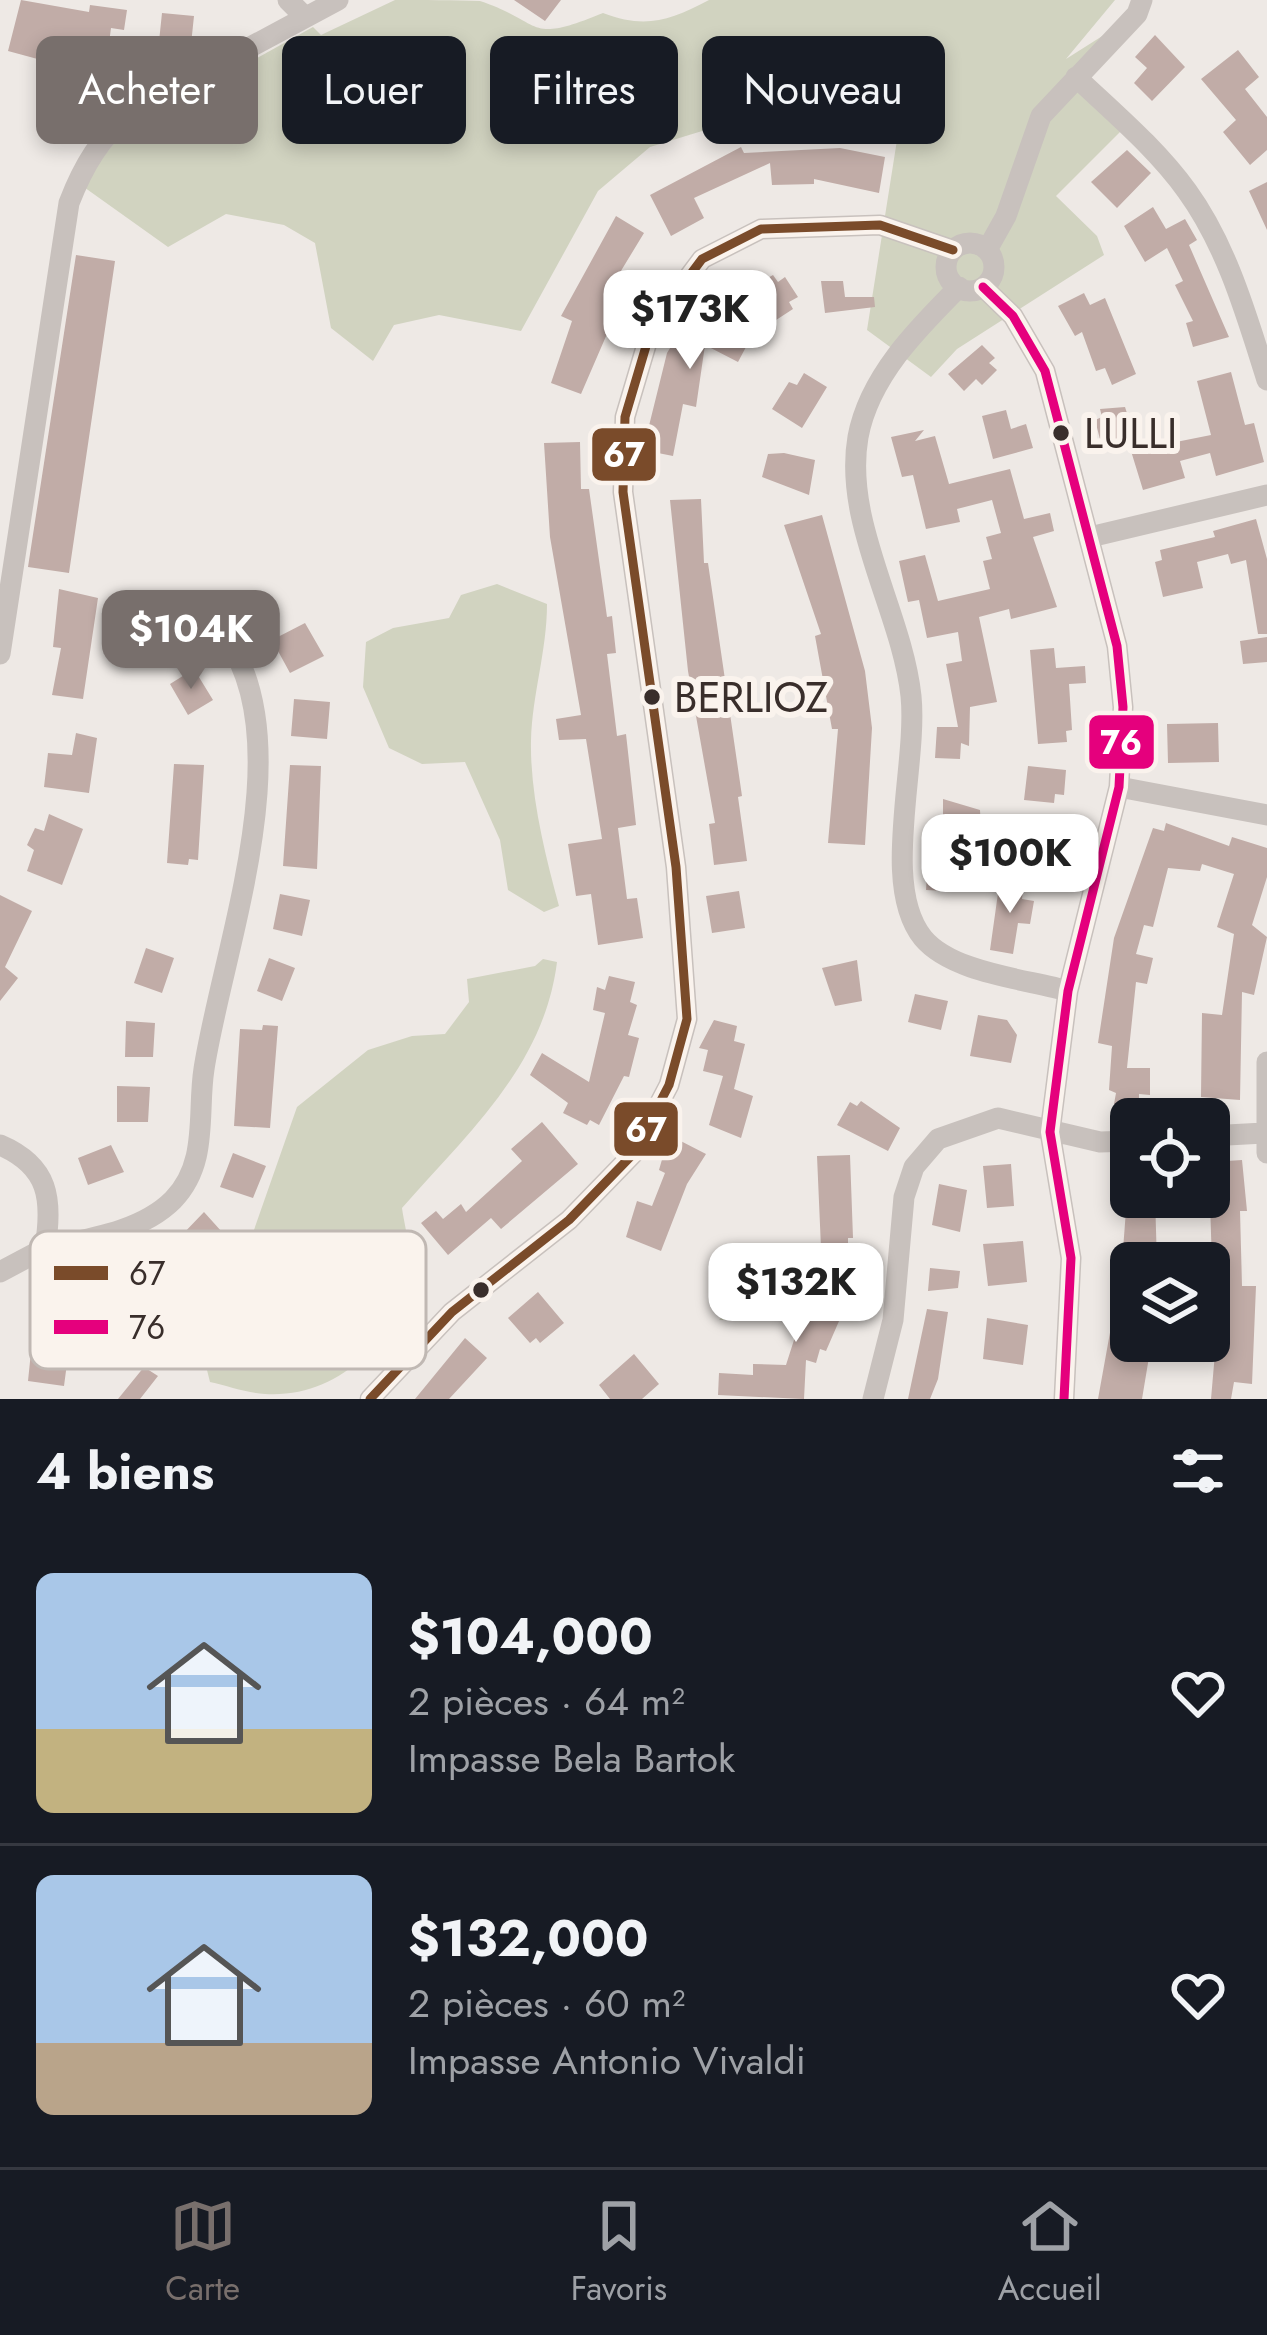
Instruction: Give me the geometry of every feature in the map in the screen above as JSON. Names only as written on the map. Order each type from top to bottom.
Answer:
[{"type":"street","points":[[288,0],[305,17]]},
{"type":"street","points":[[0,654],[69,203],[83,164],[103,136],[131,111],[338,0]]},
{"type":"street","points":[[983,286],[994,269],[987,250],[1006,216],[1041,116],[1137,14],[1142,0]]},
{"type":"street","points":[[1076,77],[1148,145],[1189,193],[1233,280],[1267,380]]},
{"type":"street","points":[[426,1340],[452,1312],[569,1220],[633,1154],[669,1085],[687,1019],[677,881],[623,492],[625,417],[652,326],[702,259],[761,229],[880,225],[952,250],[966,243],[987,250]]},
{"type":"street","points":[[952,250],[946,270],[959,287]]},
{"type":"street","points":[[1064,1399],[1071,1258],[1050,1132],[1068,991],[1119,787],[1123,707],[1119,658],[1043,366],[1013,316],[983,286],[959,287],[879,382],[858,438],[856,473],[862,508],[910,697],[912,771],[901,885],[911,920],[939,952],[1068,991]]},
{"type":"street","points":[[1090,537],[1267,495]]},
{"type":"street","points":[[106,1231],[146,1220],[176,1198],[200,1142],[203,1075],[241,918],[253,823],[250,691],[244,663],[226,638]]},
{"type":"street","points":[[1119,787],[1267,815]]},
{"type":"street","points":[[1230,1139],[1266,1143],[1267,1062]]},
{"type":"street","points":[[873,1399],[892,1320],[904,1197],[914,1167],[938,1139],[998,1118],[1110,1142]]},
{"type":"street","points":[[0,1145],[38,1169],[50,1193],[47,1231]]},
{"type":"street","points":[[0,1272],[30,1256]]},
{"type":"street","points":[[370,1399],[398,1369]]},
{"type":"green space","points":[[395,0],[480,1],[547,29],[603,13],[632,21],[657,20],[709,0],[1115,0],[1066,59],[1137,14],[1076,77],[1127,125],[1056,196],[1097,236],[1104,255],[957,349],[931,377],[867,330],[896,144],[945,144],[945,36],[702,36],[702,131],[678,138],[678,36],[490,36],[490,144],[660,144],[598,191],[521,331],[439,315],[394,325],[373,361],[331,328],[315,243],[284,225],[226,214],[168,247],[81,185],[113,144],[258,144],[258,58],[282,44],[282,144],[466,144],[466,36],[297,36],[313,27],[321,35]]},
{"type":"green space","points":[[497,584],[547,604],[531,761],[539,824],[559,906],[544,912],[508,890],[500,840],[465,762],[422,764],[389,748],[363,687],[366,642],[393,628],[449,618],[461,595]]},
{"type":"green space","points":[[543,959],[557,962],[537,1034],[477,1125],[402,1208],[405,1231],[254,1231],[297,1107],[368,1050],[412,1036],[445,1034],[469,1002],[467,979],[535,966]]},
{"type":"green space","points":[[756,1285],[746,1319],[719,1320]]},
{"type":"green space","points":[[207,1369],[349,1369],[294,1393],[258,1393],[210,1382]]},
{"type":"building","points":[[21,0],[89,12],[90,5],[127,10],[124,30],[111,28],[110,36],[36,36],[36,59],[8,51]]},
{"type":"building","points":[[514,0],[561,0],[545,21]]},
{"type":"building","points":[[162,13],[194,16],[192,36],[160,36]]},
{"type":"building","points":[[1155,35],[1185,67],[1152,101],[1134,83],[1147,68],[1135,57]]},
{"type":"building","points":[[1238,50],[1259,77],[1245,89],[1267,117],[1267,150],[1250,165],[1223,132],[1236,120],[1201,79]]},
{"type":"building","points":[[741,147],[744,153],[840,148],[885,157],[879,193],[814,179],[814,184],[772,185],[770,163],[694,198],[704,218],[671,236],[650,195]]},
{"type":"building","points":[[1127,150],[1151,173],[1117,208],[1091,182]]},
{"type":"building","points":[[1267,182],[1267,230],[1249,191]]},
{"type":"building","points":[[1153,207],[1166,229],[1185,219],[1197,240],[1189,245],[1229,337],[1193,347],[1186,323],[1193,321],[1175,285],[1183,281],[1167,248],[1145,262],[1124,226]]},
{"type":"building","points":[[616,216],[644,233],[613,284],[626,290],[581,394],[551,383],[572,321],[561,316]]},
{"type":"building","points":[[76,255],[115,261],[69,573],[28,567]]},
{"type":"building","points":[[773,275],[778,282],[785,277],[798,297],[789,302],[793,309],[773,322],[752,287]]},
{"type":"building","points":[[821,281],[843,281],[845,297],[874,297],[875,307],[825,313]]},
{"type":"building","points":[[1084,293],[1090,305],[1105,298],[1136,374],[1112,385],[1105,368],[1096,371],[1082,332],[1075,336],[1058,306]]},
{"type":"building","points":[[698,303],[754,332],[738,362],[705,345],[696,407],[683,404],[673,456],[643,450],[667,353]]},
{"type":"building","points":[[982,345],[995,358],[989,363],[997,370],[982,385],[976,379],[964,391],[948,374]]},
{"type":"building","points":[[1231,372],[1245,425],[1254,423],[1264,462],[1216,476],[1210,453],[1180,461],[1185,478],[1143,490],[1131,451],[1211,435],[1197,381]]},
{"type":"building","points":[[804,373],[827,387],[802,428],[772,409],[789,382],[797,385]]},
{"type":"building","points":[[1125,407],[1135,438],[1102,447],[1095,420],[1102,417],[1100,409]]},
{"type":"building","points":[[1006,410],[1011,429],[1026,424],[1033,448],[993,459],[982,416]]},
{"type":"building","points":[[924,430],[915,441],[935,436],[949,484],[1010,469],[1024,519],[1050,513],[1054,531],[1033,537],[1057,607],[1011,619],[1009,609],[979,617],[997,702],[970,707],[969,746],[961,743],[960,759],[935,758],[937,727],[958,727],[946,664],[962,661],[958,632],[927,638],[919,600],[908,602],[899,561],[925,555],[938,601],[990,589],[983,561],[992,559],[986,537],[1001,533],[992,500],[957,509],[960,522],[926,529],[913,475],[902,477],[891,437]]},
{"type":"building","points":[[580,442],[581,489],[589,489],[607,617],[612,616],[616,653],[607,654],[617,736],[626,734],[636,825],[618,828],[627,899],[637,898],[643,938],[598,945],[591,894],[576,896],[568,844],[602,839],[586,739],[559,740],[556,719],[581,715],[550,537],[544,443]]},
{"type":"building","points":[[768,454],[815,460],[809,495],[762,477]]},
{"type":"building","points":[[701,499],[704,563],[708,563],[742,796],[738,797],[747,861],[714,865],[709,824],[715,823],[688,671],[670,500]]},
{"type":"building","points":[[822,515],[865,671],[872,728],[865,845],[828,843],[838,729],[832,729],[815,636],[821,634],[784,525]]},
{"type":"building","points":[[1256,519],[1267,559],[1267,634],[1258,634],[1246,560],[1231,564],[1228,554],[1197,562],[1203,588],[1163,597],[1155,562],[1162,560],[1160,550],[1215,537],[1213,531]]},
{"type":"building","points":[[59,589],[98,598],[83,699],[52,695],[61,648],[53,647]]},
{"type":"building","points":[[305,623],[324,656],[290,673],[272,640]]},
{"type":"building","points":[[1267,637],[1267,662],[1243,664],[1240,641]]},
{"type":"building","points":[[1054,648],[1056,668],[1085,666],[1086,683],[1069,684],[1072,730],[1066,731],[1067,742],[1038,744],[1030,650]]},
{"type":"building","points":[[194,669],[213,700],[188,715],[170,684]]},
{"type":"building","points":[[294,699],[330,702],[327,739],[291,736]]},
{"type":"building","points":[[1218,723],[1219,762],[1168,763],[1167,724]]},
{"type":"building","points":[[76,733],[97,738],[89,793],[44,787],[48,753],[72,755]]},
{"type":"building","points":[[174,764],[204,765],[198,860],[189,859],[188,865],[167,863]]},
{"type":"building","points":[[290,765],[321,766],[317,869],[283,866]]},
{"type":"building","points":[[1028,766],[1066,770],[1064,795],[1055,794],[1054,803],[1024,800]]},
{"type":"building","points":[[943,799],[980,810],[984,884],[968,884],[967,892],[926,890],[928,858],[950,859],[950,818],[943,818]]},
{"type":"building","points":[[49,814],[83,829],[62,885],[27,871],[34,850],[27,845],[35,828],[44,831]]},
{"type":"building","points":[[1166,823],[1229,846],[1232,837],[1267,848],[1267,877],[1252,925],[1267,937],[1254,995],[1242,992],[1240,1100],[1201,1097],[1202,1013],[1222,1015],[1234,934],[1217,927],[1234,874],[1202,864],[1200,871],[1168,868],[1153,927],[1144,925],[1136,954],[1153,958],[1147,984],[1136,982],[1127,1068],[1150,1068],[1150,1095],[1115,1098],[1116,1093],[1109,1090],[1112,1046],[1098,1043],[1114,938],[1153,828],[1164,831]]},
{"type":"building","points":[[1036,828],[1072,839],[1061,870],[1025,857]]},
{"type":"building","points":[[1000,879],[1024,883],[1022,899],[1034,901],[1030,924],[1018,923],[1013,954],[990,950]]},
{"type":"building","points":[[739,891],[745,928],[712,933],[706,896]]},
{"type":"building","points":[[280,894],[310,900],[302,936],[273,929]]},
{"type":"building","points":[[0,895],[32,911],[5,967],[18,978],[0,1001]]},
{"type":"building","points":[[146,948],[174,958],[162,993],[134,983]]},
{"type":"building","points":[[269,958],[295,968],[282,1001],[257,991]]},
{"type":"building","points":[[857,960],[862,1001],[835,1006],[822,968]]},
{"type":"building","points":[[609,976],[635,982],[630,1002],[637,1005],[628,1035],[639,1038],[629,1077],[624,1076],[599,1125],[590,1120],[587,1125],[563,1113],[568,1103],[530,1075],[542,1053],[589,1082],[605,1013],[593,1010],[597,987],[605,990]]},
{"type":"building","points":[[915,994],[948,1001],[941,1030],[908,1022]]},
{"type":"building","points":[[978,1015],[1007,1020],[1017,1035],[1011,1063],[970,1056]]},
{"type":"building","points":[[714,1020],[737,1026],[734,1041],[745,1044],[734,1089],[753,1096],[741,1138],[709,1125],[723,1076],[703,1071],[708,1050],[699,1048]]},
{"type":"building","points":[[126,1021],[155,1023],[153,1057],[125,1057]]},
{"type":"building","points":[[263,1025],[278,1026],[270,1128],[234,1126],[240,1029],[262,1030]]},
{"type":"building","points":[[117,1086],[150,1087],[148,1122],[117,1122]]},
{"type":"building","points":[[861,1101],[900,1128],[888,1151],[837,1125],[850,1102],[857,1106]]},
{"type":"building","points":[[542,1122],[578,1164],[501,1229],[491,1218],[448,1255],[421,1223],[436,1211],[443,1219],[461,1204],[466,1212],[522,1161],[511,1149]]},
{"type":"building","points":[[669,1135],[706,1154],[687,1184],[661,1251],[626,1237],[637,1201],[652,1206],[665,1173],[659,1170]]},
{"type":"building","points":[[111,1145],[124,1172],[88,1185],[78,1158]]},
{"type":"building","points":[[233,1153],[266,1166],[253,1198],[220,1187]]},
{"type":"building","points":[[850,1155],[853,1238],[848,1238],[848,1247],[821,1248],[817,1156]]},
{"type":"building","points":[[1242,1160],[1247,1211],[1240,1211],[1242,1286],[1256,1286],[1252,1384],[1234,1382],[1231,1399],[1211,1399],[1214,1362],[1230,1362],[1230,1242],[1211,1242],[1211,1218],[1230,1218],[1230,1161]]},
{"type":"building","points":[[1011,1164],[1014,1206],[987,1208],[983,1166]]},
{"type":"building","points":[[939,1184],[967,1190],[960,1232],[932,1225]]},
{"type":"building","points":[[204,1212],[221,1231],[186,1231]]},
{"type":"building","points":[[1125,1218],[1156,1218],[1156,1242],[1124,1242]]},
{"type":"building","points":[[1023,1241],[1027,1282],[988,1286],[983,1244]]},
{"type":"building","points":[[818,1265],[841,1273],[838,1281],[846,1283],[841,1303],[846,1305],[826,1351],[820,1349],[816,1363],[806,1360],[804,1399],[718,1395],[719,1373],[753,1375],[753,1364],[786,1365]]},
{"type":"building","points":[[930,1268],[960,1271],[958,1288],[928,1291]]},
{"type":"building","points":[[538,1292],[564,1323],[540,1343],[536,1338],[530,1343],[508,1318]]},
{"type":"building","points":[[927,1309],[948,1312],[938,1379],[930,1399],[908,1399]]},
{"type":"building","points":[[987,1318],[1028,1325],[1023,1365],[983,1359]]},
{"type":"building","points":[[1110,1333],[1110,1362],[1148,1362],[1142,1399],[1098,1399]]},
{"type":"building","points":[[465,1338],[487,1358],[449,1399],[415,1399]]},
{"type":"building","points":[[634,1354],[659,1384],[642,1399],[610,1399],[599,1385]]},
{"type":"building","points":[[30,1362],[30,1369],[66,1369],[64,1386],[28,1381]]},
{"type":"building","points":[[142,1369],[158,1376],[140,1399],[118,1399]]},
{"type":"transit line","name":"67","points":[[426,1340],[452,1312],[569,1220],[633,1154],[669,1085],[687,1019],[676,867],[623,492],[625,417],[652,326],[702,259],[761,229],[880,225],[953,250]]},
{"type":"transit line","name":"76","points":[[983,287],[1013,316],[1045,371],[1117,646],[1123,707],[1119,787],[1068,991],[1050,1132],[1071,1258],[1064,1399]]},
{"type":"transit line","name":"67","points":[[370,1399],[398,1369]]},
{"type":"place","name":"LULLI","points":[[1061,433]]},
{"type":"place","name":"BERLIOZ","points":[[652,697]]}]
